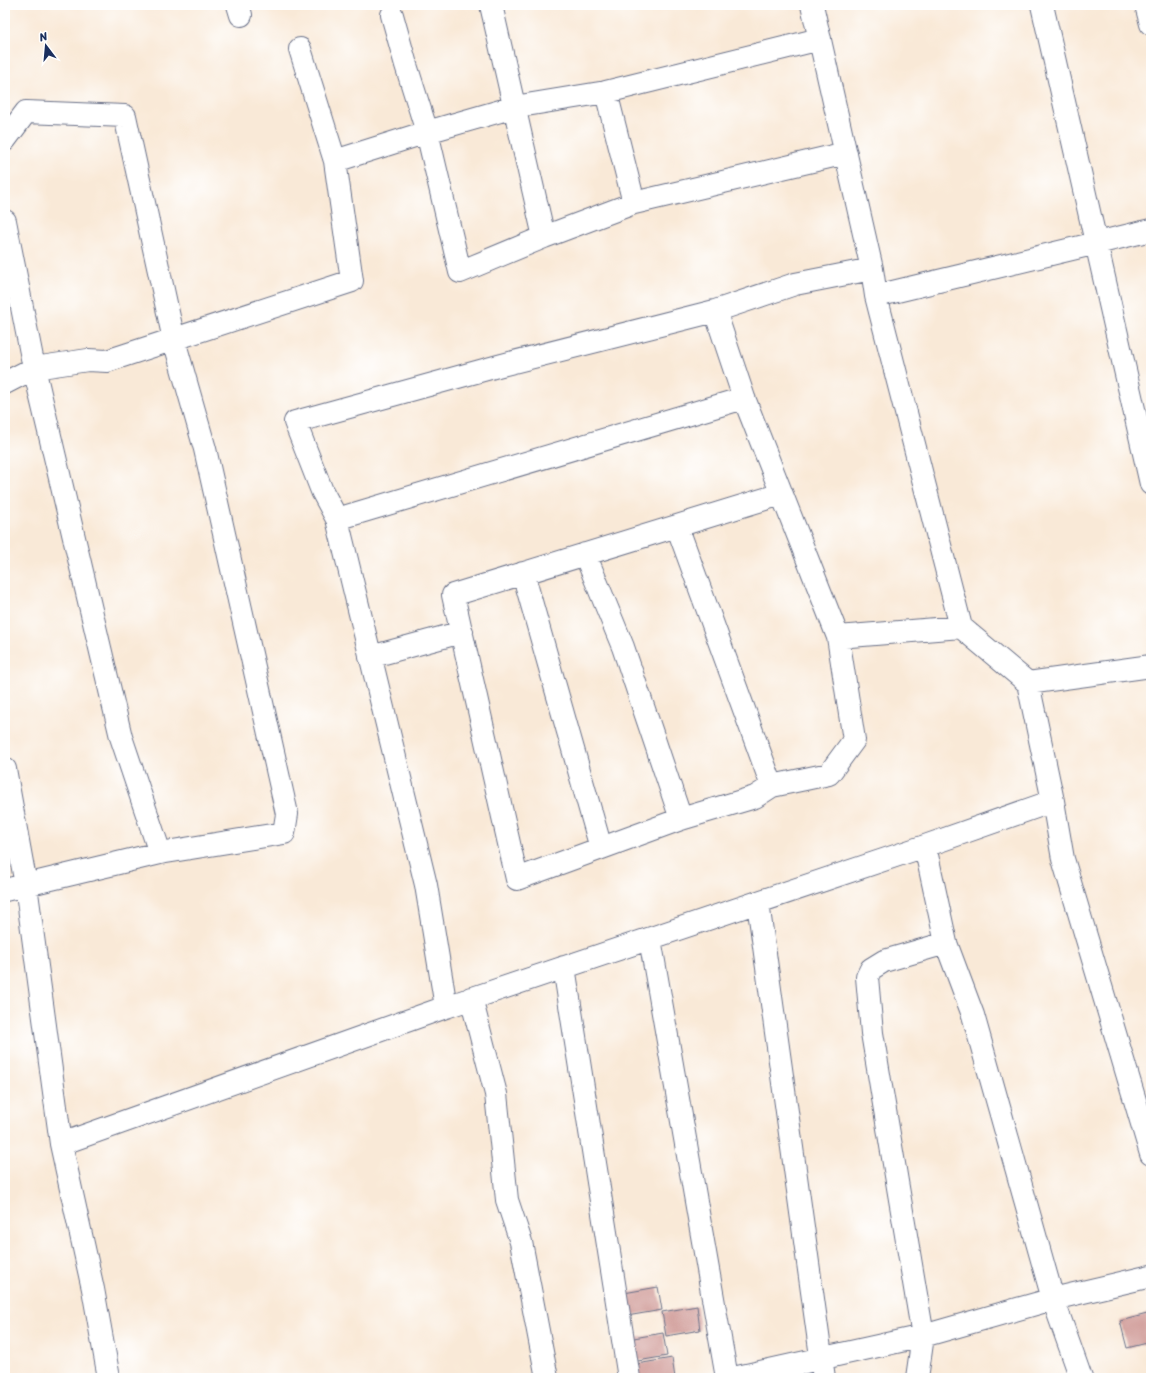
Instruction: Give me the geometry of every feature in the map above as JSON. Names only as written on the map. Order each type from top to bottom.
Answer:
[{"type":"street","points":[[491,5],[544,237]]},
{"type":"street","points":[[812,5],[872,269],[876,296],[961,627],[1028,683],[1053,801],[1062,859],[1151,1154]]},
{"type":"street","points":[[1042,5],[1151,484]]},
{"type":"street","points":[[1146,5],[1151,24]]},
{"type":"street","points":[[392,15],[427,132],[460,272],[544,237],[634,203],[846,153]]},
{"type":"street","points":[[335,161],[514,107],[606,92],[820,39]]},
{"type":"street","points":[[5,383],[34,368],[88,360],[107,361],[352,281],[335,161],[300,49]]},
{"type":"street","points":[[606,92],[634,203]]},
{"type":"street","points":[[5,140],[26,112],[125,116],[174,340],[205,449],[287,814],[284,832],[160,853],[5,890]]},
{"type":"street","points":[[5,221],[34,368],[121,737],[160,853]]},
{"type":"street","points":[[876,296],[1151,230]]},
{"type":"street","points":[[446,1007],[426,885],[337,519],[322,491],[295,422],[498,366],[716,311],[795,284],[872,269]]},
{"type":"street","points":[[716,311],[744,398],[838,637],[854,740],[829,774],[772,786],[756,797],[681,819],[517,879],[453,595],[781,494]]},
{"type":"street","points":[[337,519],[744,398]]},
{"type":"street","points":[[677,526],[772,786]]},
{"type":"street","points":[[585,554],[624,647],[681,819]]},
{"type":"street","points":[[524,573],[601,848]]},
{"type":"street","points":[[838,637],[961,627]]},
{"type":"street","points":[[370,657],[462,632]]},
{"type":"street","points":[[1028,683],[1151,666]]},
{"type":"street","points":[[5,769],[26,885],[61,1144],[93,1289],[109,1378]]},
{"type":"street","points":[[61,1144],[471,998],[758,903],[1053,801]]},
{"type":"street","points":[[925,846],[946,943],[973,1015],[1052,1299],[1081,1378]]},
{"type":"street","points":[[758,903],[823,1368]]},
{"type":"street","points":[[650,939],[727,1378]]},
{"type":"street","points":[[917,1378],[923,1336],[872,1033],[867,977],[871,969],[884,961],[946,943]]},
{"type":"street","points":[[564,968],[629,1378]]},
{"type":"street","points":[[471,998],[496,1094],[507,1200],[521,1242],[547,1378]]},
{"type":"street","points":[[733,1378],[823,1368],[923,1336],[1052,1299],[1151,1276]]},
{"type":"building","points":[[658,1287],[662,1310],[627,1316],[624,1293]]},
{"type":"building","points":[[697,1306],[700,1330],[666,1336],[662,1312]]},
{"type":"building","points":[[1151,1313],[1151,1342],[1127,1348],[1120,1321]]},
{"type":"building","points":[[663,1333],[667,1356],[632,1362],[628,1339]]},
{"type":"building","points":[[672,1358],[675,1378],[639,1378],[637,1364]]}]
